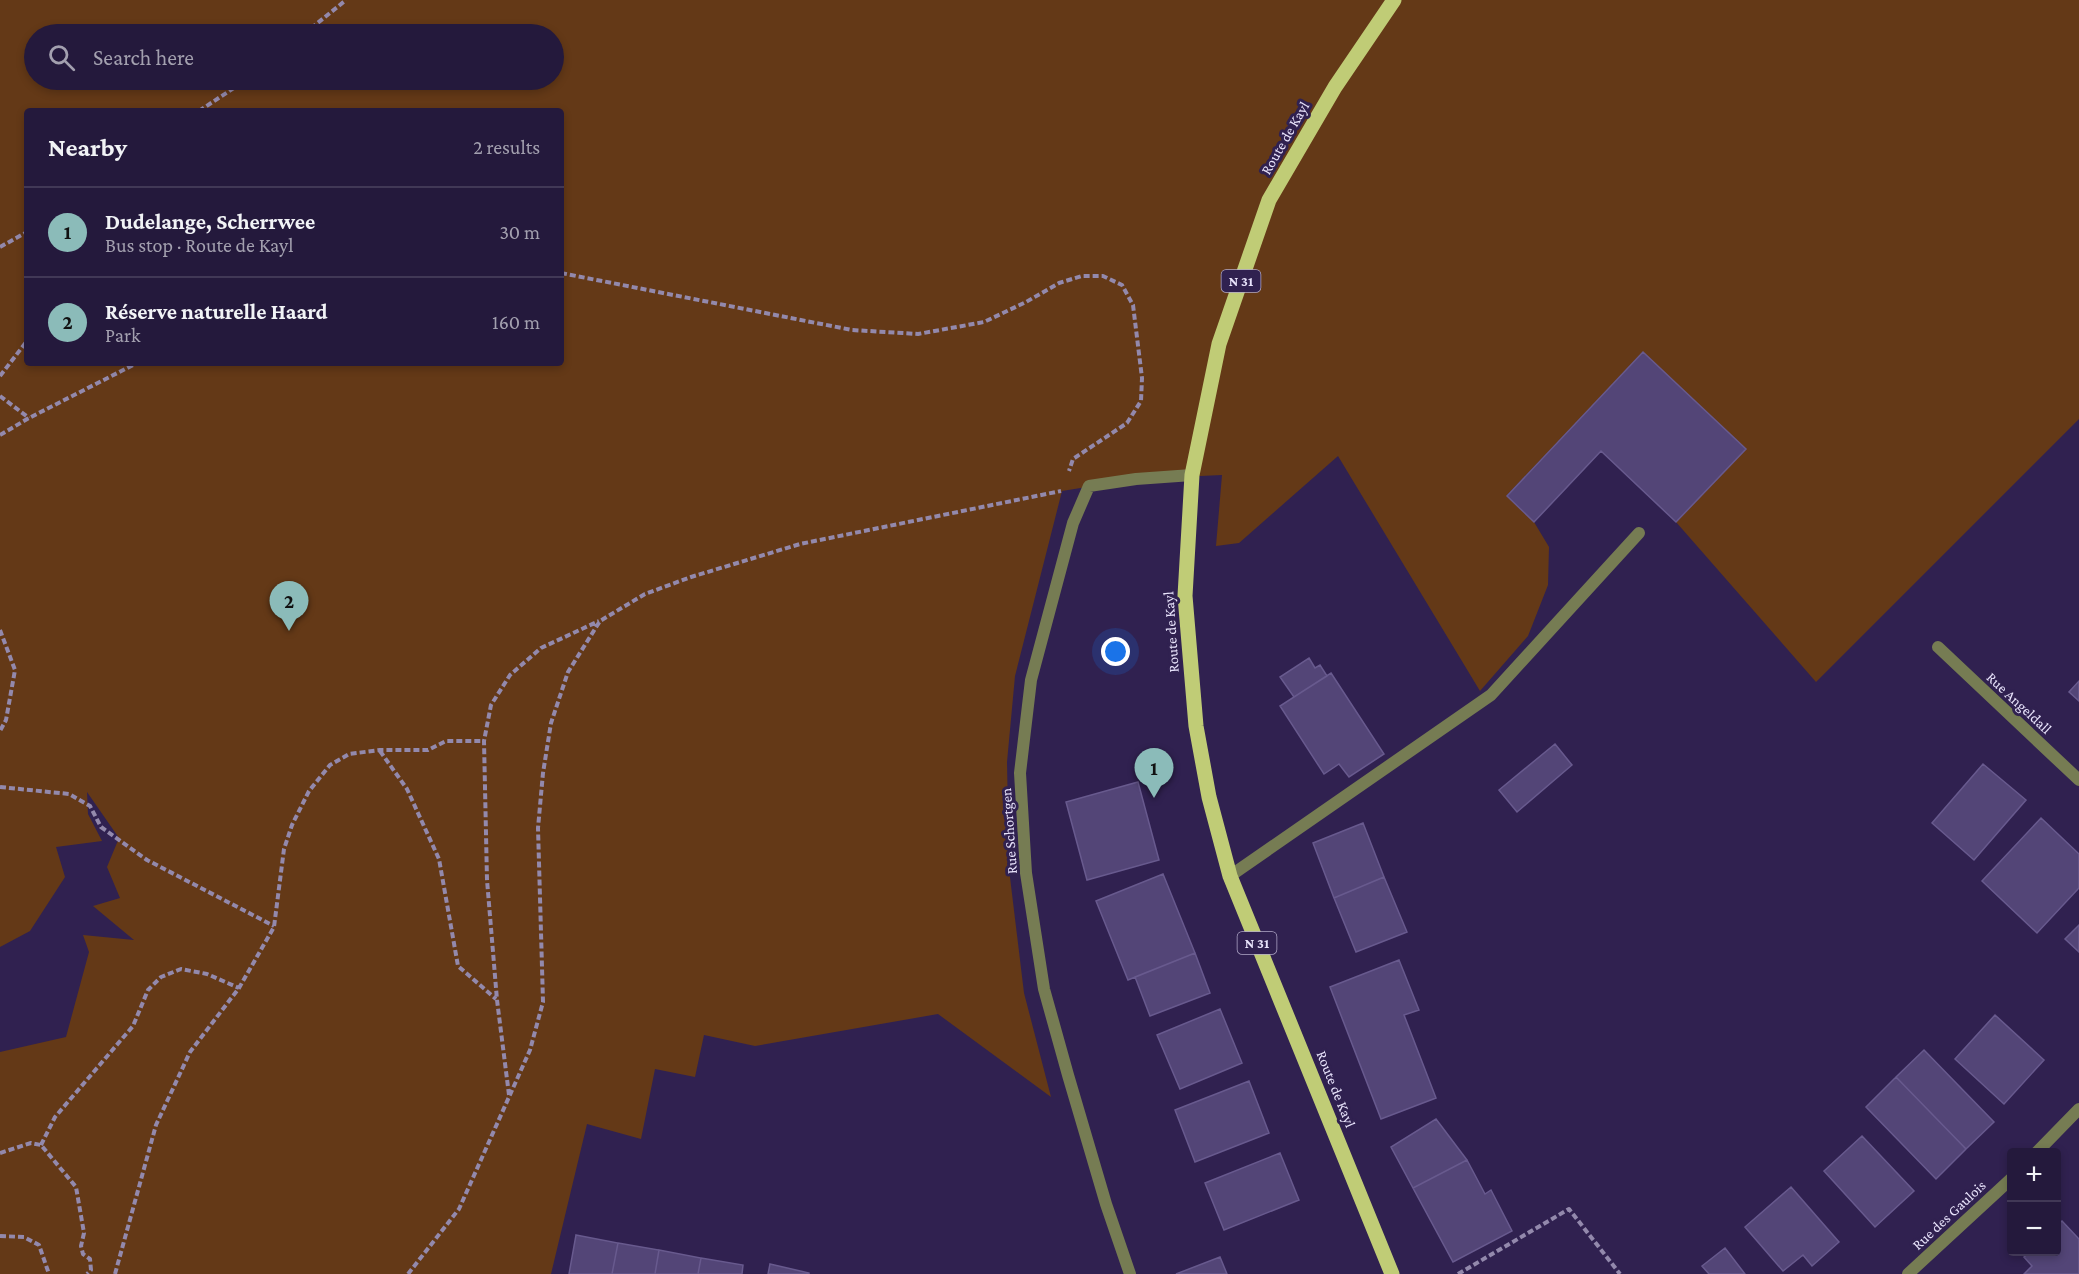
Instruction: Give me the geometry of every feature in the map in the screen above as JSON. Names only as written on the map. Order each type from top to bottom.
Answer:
[{"type":"main road","name":"Route de Kayl","points":[[1392,1274],[1230,876],[1209,797],[1196,726],[1185,596],[1192,475],[1219,344],[1269,200],[1335,87],[1394,0]]},
{"type":"street","points":[[1089,486],[1136,479],[1192,475]]},
{"type":"street","name":"Rue Schortgen","points":[[1089,486],[1073,523],[1031,680],[1020,773],[1026,873],[1044,989],[1106,1204],[1130,1274]]},
{"type":"street","points":[[1230,876],[1491,695],[1639,532]]},
{"type":"street","name":"Rue Angeldall","points":[[1938,647],[2079,780]]},
{"type":"street","points":[[2041,1148],[2079,1109]]},
{"type":"street","name":"Rue des Gaulois","points":[[1908,1274],[2007,1183]]},
{"type":"path","points":[[316,24],[346,0]]},
{"type":"path","points":[[204,108],[231,90]]},
{"type":"path","points":[[0,247],[24,234]]},
{"type":"path","points":[[564,274],[852,330],[918,334],[984,322],[1059,283],[1082,276],[1103,276],[1122,285],[1133,306],[1143,378],[1141,401],[1126,423],[1073,459],[1066,480]]},
{"type":"path","points":[[0,376],[24,345]]},
{"type":"path","points":[[0,435],[131,366]]},
{"type":"path","points":[[0,396],[29,418]]},
{"type":"path","points":[[509,1096],[497,1000],[487,880],[484,741],[490,705],[510,675],[541,648],[600,621],[645,594],[691,577],[800,544],[1089,486]]},
{"type":"path","points":[[402,1274],[409,1272],[459,1209],[530,1050],[543,1002],[538,828],[543,772],[551,723],[568,672],[600,621]]},
{"type":"path","points":[[0,630],[15,670],[6,720],[0,731]]},
{"type":"path","points":[[115,1274],[156,1125],[190,1052],[239,988],[274,927],[284,849],[292,825],[309,791],[330,765],[349,754],[380,750],[428,750],[446,741],[484,741]]},
{"type":"path","points":[[380,750],[407,789],[439,859],[458,966],[497,1000]]},
{"type":"path","points":[[0,787],[69,794],[90,806],[102,827],[147,860],[274,927]]},
{"type":"path","points":[[41,1145],[55,1117],[133,1026],[148,990],[161,977],[181,969],[207,975],[239,988]]},
{"type":"path","points":[[0,1153],[31,1143],[41,1145],[75,1187],[84,1233],[81,1246],[83,1254],[90,1259],[91,1270],[87,1274]]},
{"type":"path","points":[[1458,1274],[1569,1209],[1620,1274]]},
{"type":"path","points":[[0,1236],[24,1237],[39,1245],[49,1274]]},
{"type":"shaded area","points":[[0,0],[2079,0],[2079,419],[1816,682],[1676,522],[1745,449],[1643,352],[1507,495],[1534,522],[1549,547],[1548,585],[1528,636],[1480,691],[1338,456],[1239,543],[1216,546],[1222,475],[1136,479],[1062,491],[1015,676],[1007,762],[1009,869],[1024,993],[1051,1097],[938,1014],[755,1046],[704,1035],[695,1077],[655,1069],[641,1139],[587,1124],[551,1274],[0,1274],[0,1052],[66,1037],[89,952],[83,935],[134,940],[93,906],[120,898],[107,867],[119,838],[87,792],[88,814],[102,841],[56,847],[65,877],[30,931],[0,947]]},
{"type":"building","points":[[1643,352],[1746,449],[1676,522],[1601,451],[1534,522],[1507,496]]},
{"type":"building","points":[[1309,658],[1315,668],[1320,665],[1327,676],[1294,697],[1280,677]]},
{"type":"building","points":[[1331,673],[1384,754],[1349,777],[1339,764],[1324,774],[1280,706]]},
{"type":"building","points":[[2079,681],[2079,701],[2069,692]]},
{"type":"building","points":[[1555,744],[1572,765],[1517,812],[1499,790]]},
{"type":"building","points":[[1983,764],[2026,800],[1974,860],[1932,823]]},
{"type":"building","points":[[1138,782],[1159,860],[1087,880],[1066,802]]},
{"type":"building","points":[[2041,818],[2079,854],[2079,888],[2037,933],[1982,881]]},
{"type":"building","points":[[1363,823],[1384,877],[1334,898],[1313,843]]},
{"type":"building","points":[[1163,874],[1195,953],[1128,980],[1096,901]]},
{"type":"building","points":[[1384,877],[1407,932],[1356,952],[1334,898]]},
{"type":"building","points":[[2079,925],[2079,952],[2065,939]]},
{"type":"building","points":[[1195,953],[1210,993],[1150,1016],[1135,977]]},
{"type":"building","points":[[1399,960],[1419,1010],[1404,1015],[1436,1098],[1381,1119],[1330,987]]},
{"type":"building","points":[[1220,1009],[1242,1063],[1180,1089],[1157,1035]]},
{"type":"building","points":[[1995,1015],[2044,1060],[2004,1104],[1955,1059]]},
{"type":"building","points":[[1924,1050],[1994,1122],[1966,1149],[1896,1077]]},
{"type":"building","points":[[1896,1077],[1966,1149],[1936,1179],[1866,1107]]},
{"type":"building","points":[[1249,1081],[1269,1133],[1195,1162],[1175,1110]]},
{"type":"building","points":[[1436,1119],[1467,1160],[1413,1188],[1391,1147]]},
{"type":"building","points":[[1862,1136],[1914,1191],[1875,1227],[1824,1171]]},
{"type":"building","points":[[1280,1153],[1299,1200],[1224,1230],[1205,1183]]},
{"type":"building","points":[[1467,1160],[1485,1194],[1491,1190],[1512,1231],[1453,1262],[1413,1188]]},
{"type":"building","points":[[1791,1187],[1839,1242],[1812,1266],[1803,1255],[1783,1271],[1745,1227]]},
{"type":"building","points":[[2061,1222],[2079,1239],[2079,1274],[2024,1274],[2032,1266],[2025,1256],[2061,1256]]},
{"type":"building","points":[[576,1235],[618,1243],[612,1274],[569,1274]]},
{"type":"building","points":[[618,1243],[659,1250],[655,1274],[612,1274]]},
{"type":"building","points":[[1725,1248],[1745,1274],[1709,1274],[1702,1266]]},
{"type":"building","points":[[659,1250],[701,1258],[698,1274],[655,1274]]},
{"type":"building","points":[[1220,1257],[1227,1274],[1176,1274]]},
{"type":"building","points":[[701,1258],[743,1265],[742,1274],[698,1274]]},
{"type":"building","points":[[770,1264],[809,1273],[809,1274],[768,1274]]},
{"type":"place","name":"Réserve naturelle Haard","points":[[289,631]]},
{"type":"place","name":"Dudelange, Scherrwee","points":[[1154,798]]}]
